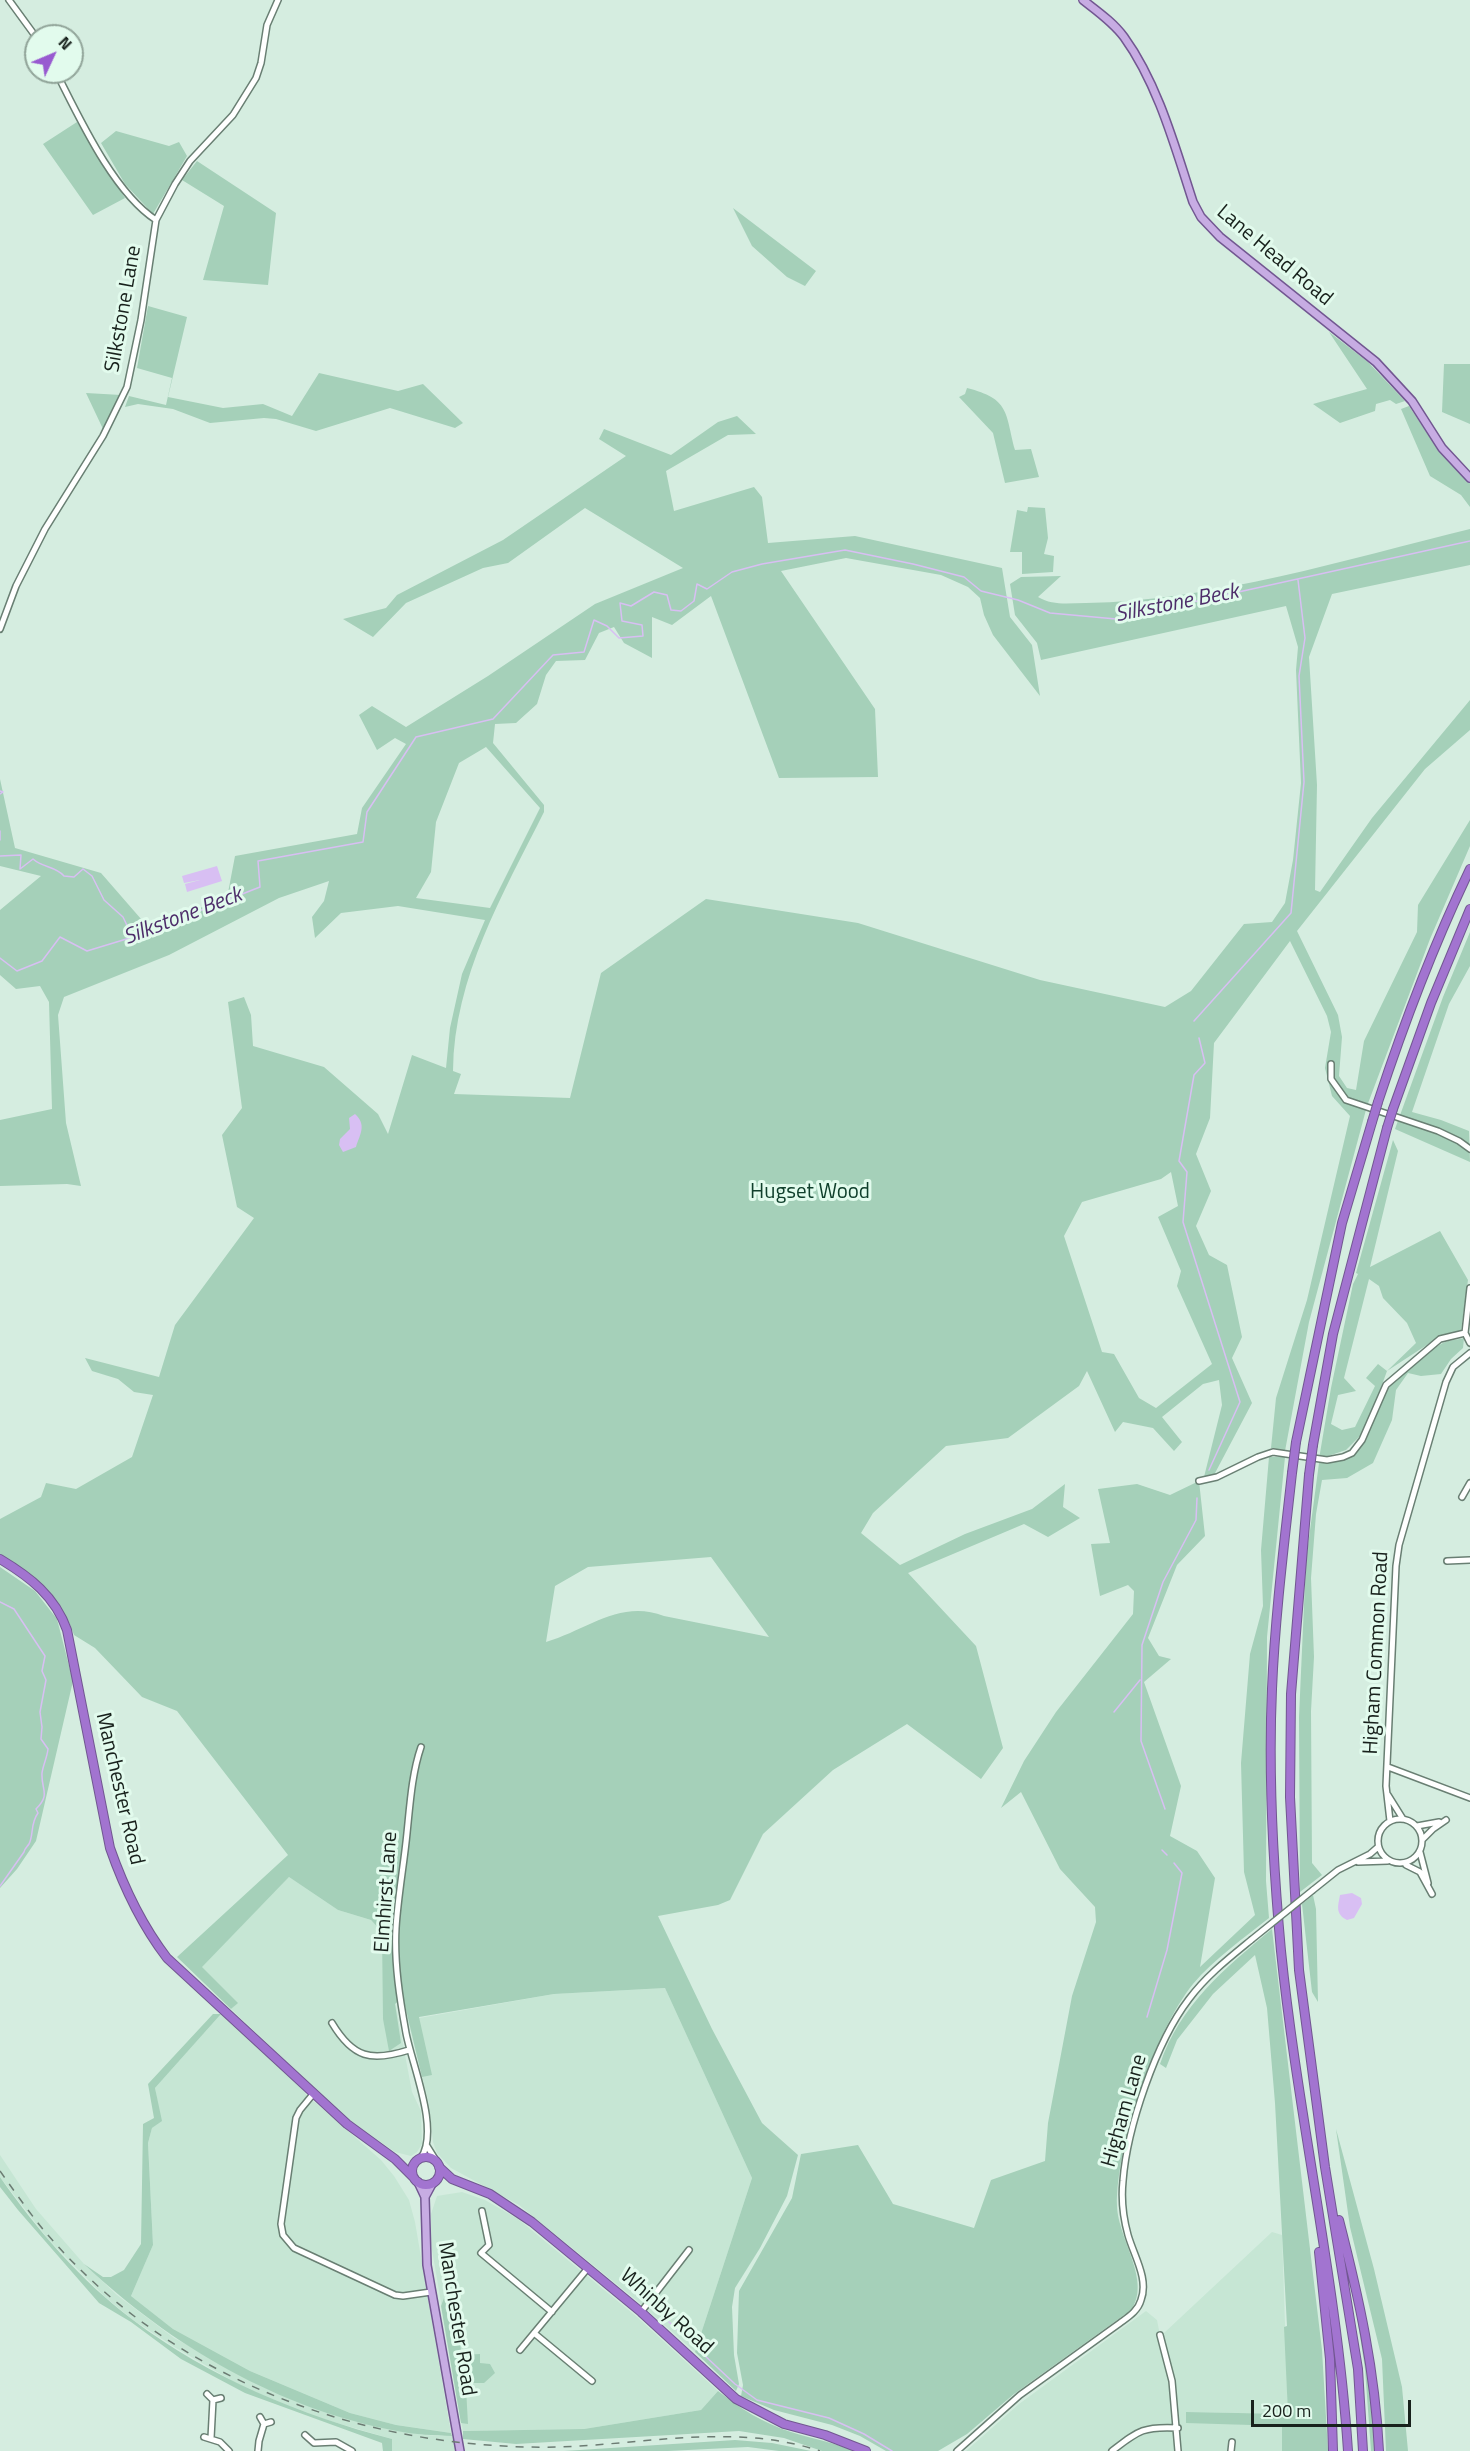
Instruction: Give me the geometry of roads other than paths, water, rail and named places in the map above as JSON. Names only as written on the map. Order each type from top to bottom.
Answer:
[{"type":"highway","points":[[1348,2451],[1337,2334],[1281,1952],[1271,1808],[1272,1690],[1279,1588],[1296,1442],[1342,1223],[1395,1050],[1447,916],[1470,868]]},
{"type":"highway","points":[[1363,2451],[1358,2369],[1325,2167],[1299,1971],[1290,1797],[1291,1694],[1309,1475],[1334,1334],[1393,1109],[1431,1003],[1470,909]]},
{"type":"highway","name":"Manchester Road","points":[[0,1558],[27,1576],[44,1591],[62,1615],[67,1630],[110,1848],[122,1881],[145,1928],[167,1958],[314,2093],[360,2134],[395,2158],[416,2180]]},
{"type":"highway","points":[[395,2158],[411,2161],[429,2157],[438,2164]]},
{"type":"highway","points":[[420,2158],[413,2167],[416,2180],[424,2185],[434,2182]]},
{"type":"highway","name":"Manchester Road","points":[[434,2182],[440,2174],[438,2164]]},
{"type":"highway","name":"Whinby Road","points":[[438,2164],[452,2179],[480,2189],[510,2206],[641,2312],[720,2386],[749,2407],[784,2424],[825,2434],[866,2451]]},
{"type":"highway","points":[[1325,2167],[1361,2307],[1371,2359],[1379,2451]]},
{"type":"highway","points":[[1312,2172],[1330,2359],[1333,2451]]},
{"type":"highway","name":"Whinby Road","points":[[434,2182],[452,2179]]},
{"type":"main road","name":"Lane Head Road","points":[[1083,0],[1118,30],[1141,66],[1157,100],[1193,202],[1201,216],[1220,237],[1376,362],[1412,401],[1442,448],[1470,478]]},
{"type":"main road","name":"Manchester Road","points":[[416,2180],[425,2197],[425,2244],[431,2292],[459,2448]]},
{"type":"main road","name":"Manchester Road","points":[[425,2197],[434,2182]]},
{"type":"street","points":[[9,0],[27,24]]},
{"type":"street","name":"Silkstone Lane","points":[[0,629],[13,595],[45,529],[103,436],[127,387],[141,320],[156,220],[190,161],[233,115],[256,78],[261,63],[267,25],[279,0]]},
{"type":"street","points":[[62,84],[121,187],[156,220]]},
{"type":"street","points":[[1331,1064],[1331,1079],[1346,1100],[1438,1131],[1470,1149]]},
{"type":"street","points":[[1470,1288],[1465,1333],[1470,1343]]},
{"type":"street","points":[[1198,1481],[1217,1477],[1273,1452],[1327,1460],[1342,1458],[1352,1453],[1362,1440],[1386,1384],[1440,1339],[1465,1333]]},
{"type":"street","name":"Higham Common Road","points":[[1390,1821],[1386,1791],[1396,1566],[1399,1545],[1446,1382],[1453,1367],[1470,1353]]},
{"type":"street","points":[[1462,1497],[1470,1483]]},
{"type":"street","points":[[1448,1561],[1470,1560]]},
{"type":"street","name":"Elmhirst Lane","points":[[420,2158],[427,2146],[426,2111],[409,2050],[401,2006],[396,1926],[410,1807],[421,1747]]},
{"type":"street","points":[[1388,1767],[1470,1798]]},
{"type":"street","points":[[1386,1791],[1402,1819]]},
{"type":"street","points":[[1348,1864],[1370,1854],[1378,1846],[1381,1830],[1390,1821],[1402,1819],[1417,1826],[1446,1820],[1423,1839],[1416,1858],[1402,1864]]},
{"type":"street","points":[[1417,1826],[1423,1839]]},
{"type":"street","points":[[1378,1846],[1389,1861]]},
{"type":"street","points":[[1348,1864],[1363,1861],[1389,1861],[1410,1866],[1419,1872],[1431,1894],[1420,1852]]},
{"type":"street","name":"Higham Lane","points":[[957,2451],[1010,2404],[1135,2311],[1140,2303],[1144,2282],[1128,2236],[1122,2198],[1126,2153],[1157,2055],[1188,2000],[1209,1976],[1348,1864]]},
{"type":"street","points":[[332,2023],[351,2048],[364,2055],[375,2057],[409,2050]]},
{"type":"street","points":[[314,2093],[300,2110],[297,2118],[281,2224],[286,2240],[296,2249],[394,2295],[431,2292]]},
{"type":"street","points":[[427,2146],[438,2164]]},
{"type":"street","points":[[482,2211],[489,2245],[481,2253],[552,2312]]},
{"type":"street","points":[[641,2312],[689,2250]]},
{"type":"street","points":[[520,2350],[588,2268]]},
{"type":"street","points":[[534,2333],[592,2381]]},
{"type":"street","points":[[1160,2335],[1172,2381],[1178,2428],[1178,2451]]},
{"type":"street","points":[[207,2394],[213,2400]]},
{"type":"street","points":[[213,2400],[221,2398]]},
{"type":"street","points":[[213,2400],[207,2437],[220,2442],[229,2451]]},
{"type":"street","points":[[258,2451],[259,2441],[268,2423],[260,2417]]},
{"type":"street","points":[[1112,2451],[1141,2430],[1158,2427],[1178,2428]]},
{"type":"street","points":[[305,2435],[314,2444]]},
{"type":"street","points":[[309,2451],[314,2444],[336,2442],[352,2451]]},
{"type":"street","points":[[1231,2451],[1232,2442]]},
{"type":"waterway","name":"Silkstone Beck","points":[[0,958],[17,971],[42,961],[60,937],[87,951],[133,937],[260,887],[258,861],[363,842],[367,812],[416,737],[493,719],[553,655],[584,652],[594,620],[607,626],[619,638],[643,636],[642,625],[622,621],[620,603],[631,606],[654,592],[667,595],[671,610],[681,611],[694,601],[697,584],[707,589],[732,572],[762,564],[845,550],[964,577],[981,591],[1018,600],[1050,613],[1116,619],[1470,541]]},
{"type":"waterway","points":[[1194,1021],[1291,913],[1304,782],[1299,676],[1305,638],[1298,580]]},
{"type":"waterway","points":[[0,791],[3,792],[0,794]]},
{"type":"waterway","points":[[0,831],[0,840]]},
{"type":"waterway","points":[[0,856],[21,855],[20,869],[33,859],[57,870],[64,876],[74,877],[83,869],[92,876],[104,900],[123,917],[132,936]]},
{"type":"waterway","points":[[1199,1038],[1205,1063],[1194,1075],[1179,1161],[1187,1172],[1183,1222],[1240,1402],[1209,1470]]},
{"type":"waterway","points":[[1165,1809],[1141,1741],[1142,1645],[1163,1582],[1196,1520],[1197,1498]]},
{"type":"waterway","points":[[0,1602],[14,1609],[45,1656],[42,1671],[46,1680],[40,1712],[41,1739],[48,1749],[42,1773],[44,1796],[36,1809],[38,1813],[29,1844],[0,1886]]},
{"type":"waterway","points":[[1114,1712],[1140,1680]]},
{"type":"waterway","points":[[1162,1850],[1167,1855]]},
{"type":"waterway","points":[[1147,2017],[1167,1950],[1182,1873],[1174,1863]]},
{"type":"waterway","points":[[669,2322],[735,2384],[757,2400],[829,2418],[864,2434],[892,2451]]},
{"type":"railway","points":[[0,2171],[47,2234],[98,2286],[154,2330],[214,2367],[279,2398],[346,2420],[416,2436],[488,2445],[560,2447],[691,2437],[723,2437],[756,2438],[820,2451]]},
{"type":"park label","name":"Hugset Wood","points":[[810,1193]]}]
